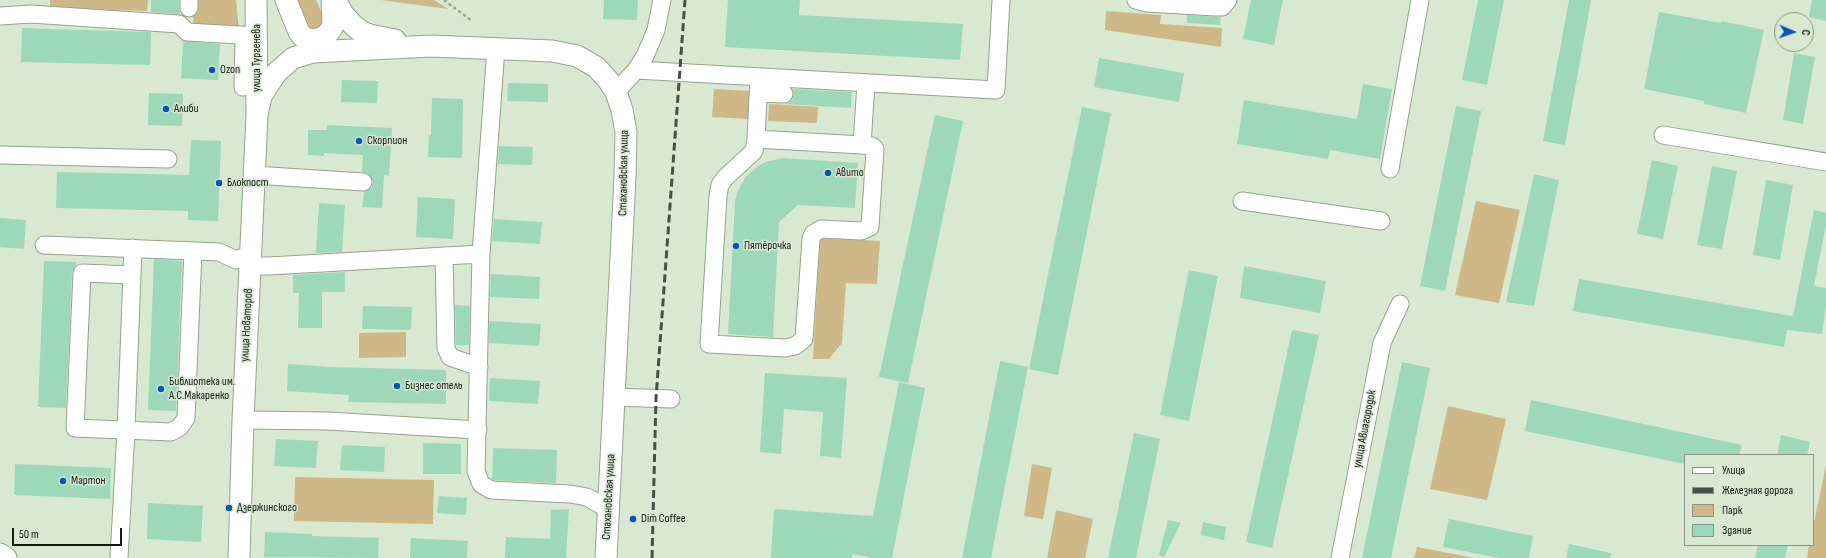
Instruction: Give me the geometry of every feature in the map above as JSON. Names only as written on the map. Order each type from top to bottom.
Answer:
[{"type":"main road","name":"улица Тургенева","points":[[256,0],[250,36],[257,115]]},
{"type":"main road","points":[[286,0],[299,32],[304,38],[314,40],[325,37],[332,28],[332,0]]},
{"type":"main road","points":[[335,0],[346,18],[362,32],[370,35],[431,46]]},
{"type":"main road","name":"Стахановская улица","points":[[257,115],[261,96],[276,73],[293,58],[313,52],[431,46],[552,51],[577,56],[596,67],[608,80],[616,92],[622,110],[626,132],[626,147],[606,558]]},
{"type":"main road","name":"улица Новаторов","points":[[239,558],[243,420],[257,115]]},
{"type":"main road","points":[[0,554],[6,558]]},
{"type":"street","points":[[616,92],[636,70],[651,42],[662,0]]},
{"type":"street","points":[[636,70],[759,85],[866,83],[996,90],[1002,0]]},
{"type":"street","points":[[1136,0],[1147,3],[1216,7],[1222,7],[1228,0]]},
{"type":"street","points":[[1390,169],[1420,0]]},
{"type":"street","points":[[0,16],[31,7],[179,24],[188,32],[250,36],[243,88]]},
{"type":"street","points":[[496,48],[481,254],[476,471],[481,484],[491,490],[587,496],[608,509]]},
{"type":"street","points":[[862,145],[866,83]]},
{"type":"street","points":[[759,85],[784,94]]},
{"type":"street","points":[[756,139],[862,145],[872,146],[875,149],[870,227],[861,231],[821,229],[813,234],[811,239],[804,340],[795,346],[784,348],[709,344],[718,196],[720,185],[725,178],[754,151],[759,85]]},
{"type":"street","points":[[1663,135],[1826,162]]},
{"type":"street","points":[[0,155],[168,159]]},
{"type":"street","points":[[254,175],[362,182]]},
{"type":"street","points":[[1242,201],[1381,221]]},
{"type":"street","points":[[44,245],[218,252],[236,260],[250,260],[269,266],[481,254]]},
{"type":"street","points":[[119,558],[126,430],[133,248]]},
{"type":"street","points":[[132,275],[82,272],[75,428],[170,432],[180,427],[186,418],[193,251]]},
{"type":"street","points":[[444,256],[446,348],[450,357],[479,366]]},
{"type":"street","name":"улица Авиагородок","points":[[1340,558],[1382,343],[1400,304]]},
{"type":"street","points":[[614,397],[671,400]]},
{"type":"street","points":[[243,420],[328,421],[478,430]]},
{"type":"path","points":[[444,0],[472,21]]},
{"type":"green space","points":[[50,0],[148,0],[147,11],[50,8]]},
{"type":"green space","points":[[194,0],[236,0],[239,30],[193,28]]},
{"type":"green space","points":[[296,0],[316,0],[327,25],[309,33]]},
{"type":"green space","points":[[381,0],[434,0],[448,9]]},
{"type":"green space","points":[[1106,11],[1161,15],[1160,24],[1222,28],[1221,47],[1105,30]]},
{"type":"green space","points":[[714,89],[750,91],[748,119],[712,117]]},
{"type":"green space","points":[[769,104],[818,107],[817,123],[768,121]]},
{"type":"green space","points":[[1476,201],[1520,210],[1499,303],[1455,295]]},
{"type":"green space","points":[[820,238],[880,241],[877,284],[846,283],[842,343],[829,359],[813,359]]},
{"type":"green space","points":[[406,332],[406,357],[359,358],[359,333]]},
{"type":"green space","points":[[1448,406],[1506,419],[1487,500],[1430,489]]},
{"type":"green space","points":[[1032,464],[1052,468],[1043,519],[1024,516]]},
{"type":"green space","points":[[1826,465],[1826,558],[1807,558],[1809,546],[1814,546],[1814,522]]},
{"type":"green space","points":[[295,477],[434,480],[433,524],[294,521]]},
{"type":"green space","points":[[1056,510],[1093,519],[1085,558],[1047,558]]},
{"type":"green space","points":[[1417,547],[1474,558],[1414,558]]},
{"type":"building","points":[[151,0],[179,0],[180,14],[151,12]]},
{"type":"building","points":[[604,0],[638,0],[637,20],[603,19]]},
{"type":"building","points":[[728,0],[800,0],[799,15],[963,24],[960,60],[725,47]]},
{"type":"building","points":[[1251,0],[1283,0],[1274,45],[1243,39]]},
{"type":"building","points":[[1478,0],[1504,0],[1487,85],[1462,80]]},
{"type":"building","points":[[1569,0],[1591,0],[1565,145],[1543,141]]},
{"type":"building","points":[[1812,0],[1826,0],[1826,21],[1814,18],[1814,12],[1810,12]]},
{"type":"building","points":[[1659,12],[1721,23],[1722,21],[1764,30],[1746,113],[1704,104],[1704,101],[1644,89]]},
{"type":"building","points":[[1187,15],[1221,17],[1220,25],[1187,23]]},
{"type":"building","points":[[22,28],[151,32],[150,65],[21,62]]},
{"type":"building","points":[[183,41],[220,44],[218,80],[181,78]]},
{"type":"building","points":[[1794,53],[1815,57],[1803,124],[1783,120]]},
{"type":"building","points":[[1099,58],[1184,73],[1179,102],[1094,87]]},
{"type":"building","points":[[342,80],[378,81],[377,103],[341,102]]},
{"type":"building","points":[[508,83],[548,84],[548,102],[507,101]]},
{"type":"building","points":[[1363,84],[1392,89],[1380,159],[1330,150],[1328,159],[1237,144],[1244,100],[1357,119]]},
{"type":"building","points":[[792,89],[852,92],[851,108],[783,104],[789,103],[793,99],[794,94]]},
{"type":"building","name":"Алиби","points":[[149,93],[183,94],[182,126],[148,125]]},
{"type":"building","points":[[432,98],[463,99],[462,158],[428,157],[429,135],[431,135]]},
{"type":"building","points":[[1456,106],[1481,111],[1445,291],[1420,286]]},
{"type":"building","points":[[1082,107],[1111,113],[1058,375],[1029,369]]},
{"type":"building","points":[[935,115],[963,121],[908,383],[879,377]]},
{"type":"building","name":"Скорпион","points":[[327,125],[392,128],[389,176],[384,175],[382,208],[362,207],[364,192],[371,188],[373,182],[369,174],[362,172],[363,155],[324,153],[324,156],[308,155],[308,130],[327,130]]},
{"type":"building","points":[[191,140],[221,141],[218,221],[188,220],[188,211],[56,208],[57,172],[189,175]]},
{"type":"building","points":[[499,146],[533,147],[532,165],[498,164]]},
{"type":"building","points":[[783,158],[858,163],[855,208],[798,205],[779,222],[773,337],[728,334],[735,201],[737,193],[745,178],[758,166],[766,162]]},
{"type":"building","points":[[1652,160],[1678,166],[1663,239],[1637,234]]},
{"type":"building","points":[[1712,166],[1737,171],[1722,249],[1697,245]]},
{"type":"building","points":[[1534,174],[1559,180],[1534,306],[1506,302]]},
{"type":"building","points":[[1766,180],[1793,185],[1780,260],[1753,255]]},
{"type":"building","points":[[418,197],[455,199],[453,239],[416,237]]},
{"type":"building","points":[[319,203],[345,205],[342,252],[316,253]]},
{"type":"building","points":[[1814,210],[1826,213],[1826,225],[1814,286],[1826,288],[1826,304],[1822,334],[1787,330],[1784,347],[1573,311],[1579,279],[1793,316]]},
{"type":"building","points":[[0,218],[26,220],[24,249],[0,247]]},
{"type":"building","points":[[494,219],[542,222],[540,244],[492,241]]},
{"type":"building","points":[[154,259],[182,261],[176,411],[148,410]]},
{"type":"building","points":[[44,261],[77,262],[72,273],[66,408],[38,407]]},
{"type":"building","points":[[1244,266],[1326,281],[1320,313],[1240,298]]},
{"type":"building","points":[[1189,270],[1218,276],[1189,421],[1160,415]]},
{"type":"building","points":[[345,272],[345,292],[322,292],[322,328],[298,328],[299,293],[293,293],[293,275]]},
{"type":"building","points":[[491,274],[540,277],[539,299],[490,297]]},
{"type":"building","points":[[455,305],[470,306],[469,345],[456,345]]},
{"type":"building","points":[[363,306],[412,307],[411,330],[362,329]]},
{"type":"building","points":[[489,321],[541,324],[539,346],[489,343]]},
{"type":"building","points":[[1292,330],[1319,335],[1272,548],[1246,542]]},
{"type":"building","points":[[1000,361],[1028,367],[991,558],[962,558]]},
{"type":"building","points":[[1402,362],[1430,368],[1391,558],[1362,558]]},
{"type":"building","name":"Бизнес отель","points":[[288,364],[330,367],[446,370],[446,404],[348,402],[349,395],[287,391]]},
{"type":"building","points":[[765,373],[847,378],[841,458],[820,456],[823,412],[784,409],[781,454],[760,452]]},
{"type":"building","points":[[490,378],[540,381],[538,404],[489,401]]},
{"type":"building","points":[[899,382],[925,388],[892,558],[873,558],[852,554],[852,558],[771,558],[774,509],[873,516]]},
{"type":"building","points":[[1531,400],[1742,445],[1739,454],[1684,454],[1684,464],[1525,431]]},
{"type":"building","points":[[1134,433],[1160,439],[1136,558],[1108,558]]},
{"type":"building","points":[[1781,435],[1810,442],[1807,454],[1777,454]]},
{"type":"building","points":[[276,439],[318,441],[316,468],[274,466]]},
{"type":"building","points":[[423,443],[461,444],[461,474],[423,474]]},
{"type":"building","points":[[342,445],[385,447],[384,472],[340,470]]},
{"type":"building","points":[[493,448],[557,450],[556,483],[492,479]]},
{"type":"building","name":"Мартон","points":[[15,464],[111,468],[110,499],[14,495]]},
{"type":"building","points":[[439,496],[467,498],[466,515],[437,513]]},
{"type":"building","points":[[148,503],[203,506],[201,542],[147,539]]},
{"type":"building","points":[[569,509],[566,558],[505,558],[506,537],[550,539],[551,510]]},
{"type":"building","points":[[1449,519],[1533,536],[1529,558],[1499,558],[1443,547]]},
{"type":"building","points":[[1168,520],[1181,523],[1164,557],[1159,555]]},
{"type":"building","points":[[1203,522],[1226,527],[1224,540],[1201,535]]},
{"type":"building","points":[[265,532],[312,534],[312,536],[379,538],[378,558],[264,557]]},
{"type":"building","points":[[411,538],[468,541],[467,558],[410,558]]},
{"type":"building","points":[[1569,544],[1611,553],[1610,558],[1566,558]]},
{"type":"building","points":[[1758,546],[1788,546],[1785,558],[1755,558]]},
{"type":"railway","points":[[652,558],[656,398],[685,0]]},
{"type":"place","name":"Ozon","points":[[212,70]]},
{"type":"place","name":"Алиби","points":[[166,109]]},
{"type":"place","name":"Скорпион","points":[[359,141]]},
{"type":"place","name":"Авито","points":[[828,173]]},
{"type":"place","name":"Блокпост","points":[[219,183]]},
{"type":"place","name":"Пятёрочка","points":[[736,246]]},
{"type":"place","name":"Бизнес отель","points":[[397,386]]},
{"type":"place","name":"Библиотека им. А.С.Макаренко","points":[[161,389]]},
{"type":"place","name":"Мартон","points":[[63,481]]},
{"type":"place","name":"Дзержинского","points":[[229,508]]},
{"type":"place","name":"Dim Coffee","points":[[633,519]]}]
